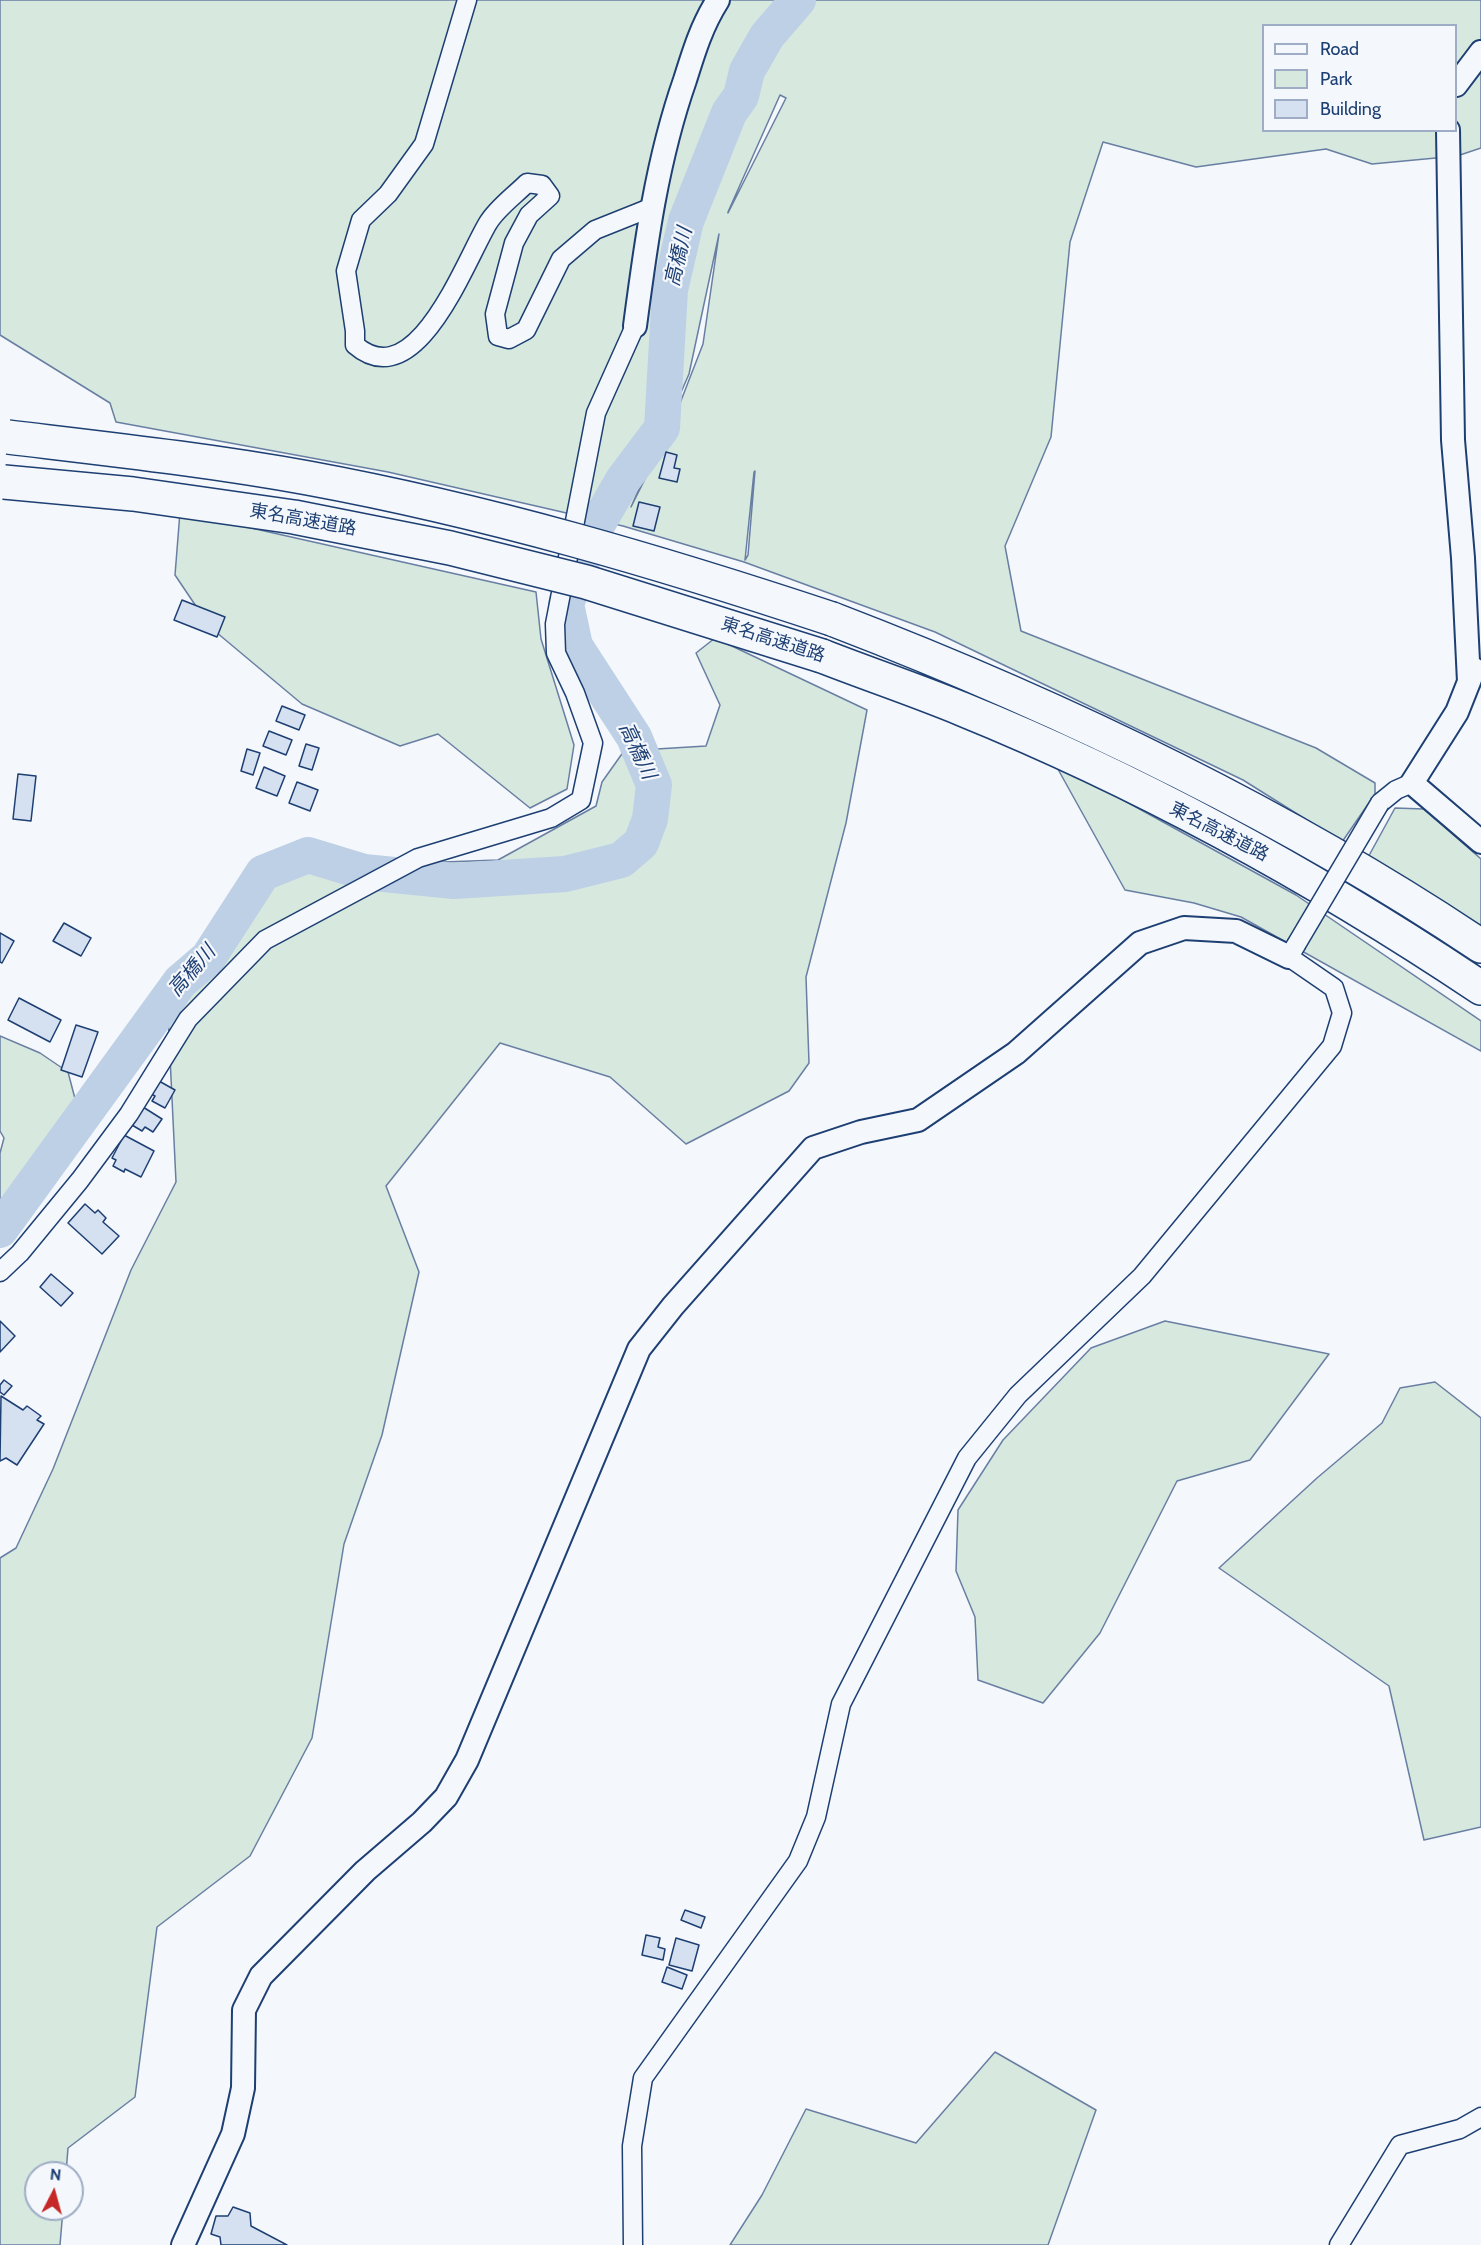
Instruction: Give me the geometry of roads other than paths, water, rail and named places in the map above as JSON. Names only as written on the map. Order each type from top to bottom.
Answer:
[{"type":"highway","name":"東名高速道路","points":[[4,437],[135,452],[308,478],[462,511],[596,544],[832,619],[954,665],[1176,768],[1300,835],[1481,946]]},
{"type":"highway","name":"東名高速道路","points":[[2,482],[134,494],[294,517],[450,548],[586,582],[822,656],[962,709],[1094,767],[1266,855],[1418,946],[1481,988]]},
{"type":"street","points":[[467,0],[424,144],[388,194],[361,220],[346,271],[356,331],[355,345],[371,358],[386,357],[411,347],[431,327],[490,220],[527,183],[542,185],[550,196],[529,214],[514,243],[495,314],[498,336],[509,339],[526,330],[561,259],[595,230],[650,208]]},
{"type":"street","points":[[0,1272],[20,1253],[80,1180],[129,1114],[188,1018],[265,940],[418,858],[550,818],[581,800],[593,743],[575,693],[556,652],[555,624],[596,413],[635,326],[650,208],[670,123],[703,24],[718,0]]},
{"type":"street","points":[[1457,82],[1481,52]]},
{"type":"street","points":[[1448,132],[1453,440],[1463,558],[1469,682]]},
{"type":"street","points":[[1293,951],[1380,803],[1396,790],[1412,783],[1457,712],[1481,651]]},
{"type":"street","points":[[1412,783],[1481,842]]},
{"type":"street","points":[[183,2245],[233,2134],[243,2088],[244,2010],[261,1976],[364,1871],[422,1822],[446,1797],[467,1760],[639,1349],[673,1306],[813,1148],[861,1132],[918,1120],[1016,1053],[1140,943],[1184,928],[1236,931],[1293,951],[1334,988],[1342,1013],[1332,1046],[1142,1276],[1018,1395],[967,1458],[841,1704],[816,1816],[798,1861],[643,2078],[632,2146],[633,2245]]},
{"type":"street","points":[[1340,2245],[1400,2145],[1460,2129],[1481,2117]]},
{"type":"waterway","name":"高橋川","points":[[0,1230],[180,982],[208,958],[263,873],[308,855],[364,872],[454,881],[565,874],[621,860],[641,843],[650,819],[654,785],[634,737],[575,646],[566,604],[593,532],[623,480],[662,428],[670,290],[686,221],[729,113],[741,96],[747,71],[767,36],[798,0]]}]
